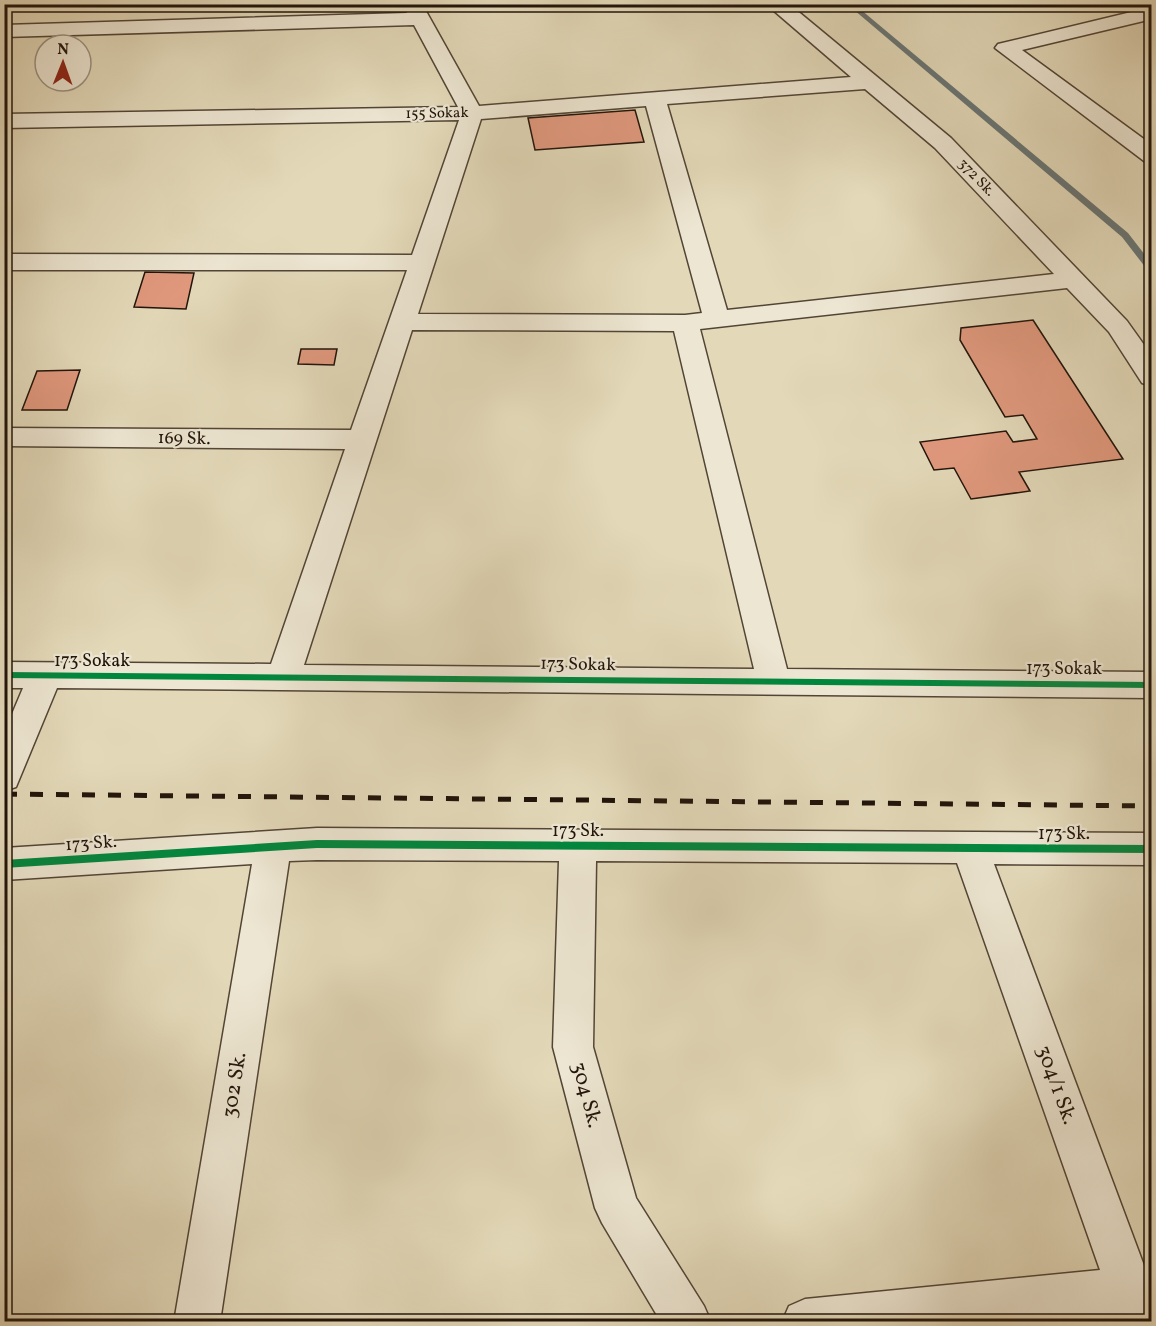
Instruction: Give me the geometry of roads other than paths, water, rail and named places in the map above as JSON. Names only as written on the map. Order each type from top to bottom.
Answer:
[{"type":"street","name":"372 Sk.","points":[[776,4],[943,144],[1118,327],[1152,377]]},
{"type":"street","points":[[4,31],[419,9],[472,113],[283,678]]},
{"type":"street","points":[[1152,13],[1005,48],[1152,156]]},
{"type":"street","name":"155 Sokak","points":[[4,121],[472,113],[869,82]]},
{"type":"street","points":[[655,99],[717,320]]},
{"type":"street","points":[[4,262],[422,263]]},
{"type":"street","points":[[402,322],[685,323],[1073,280]]},
{"type":"street","points":[[685,323],[774,682]]},
{"type":"street","name":"169 Sk.","points":[[4,437],[363,440]]},
{"type":"street","name":"173 Sokak","points":[[4,675],[1152,685]]},
{"type":"street","points":[[4,777],[45,676]]},
{"type":"street","name":"173 Sk.","points":[[4,864],[317,844],[1152,849]]},
{"type":"street","name":"304 Sk.","points":[[578,846],[573,1047],[617,1208],[688,1322]]},
{"type":"street","name":"302 Sk.","points":[[197,1322],[273,848]]},
{"type":"street","name":"304/1 Sk.","points":[[970,849],[1134,1306]]},
{"type":"street","points":[[805,1322],[1134,1306]]},
{"type":"waterway","points":[[850,4],[1125,235],[1152,270]]},
{"type":"railway","points":[[4,794],[1152,806]]}]
